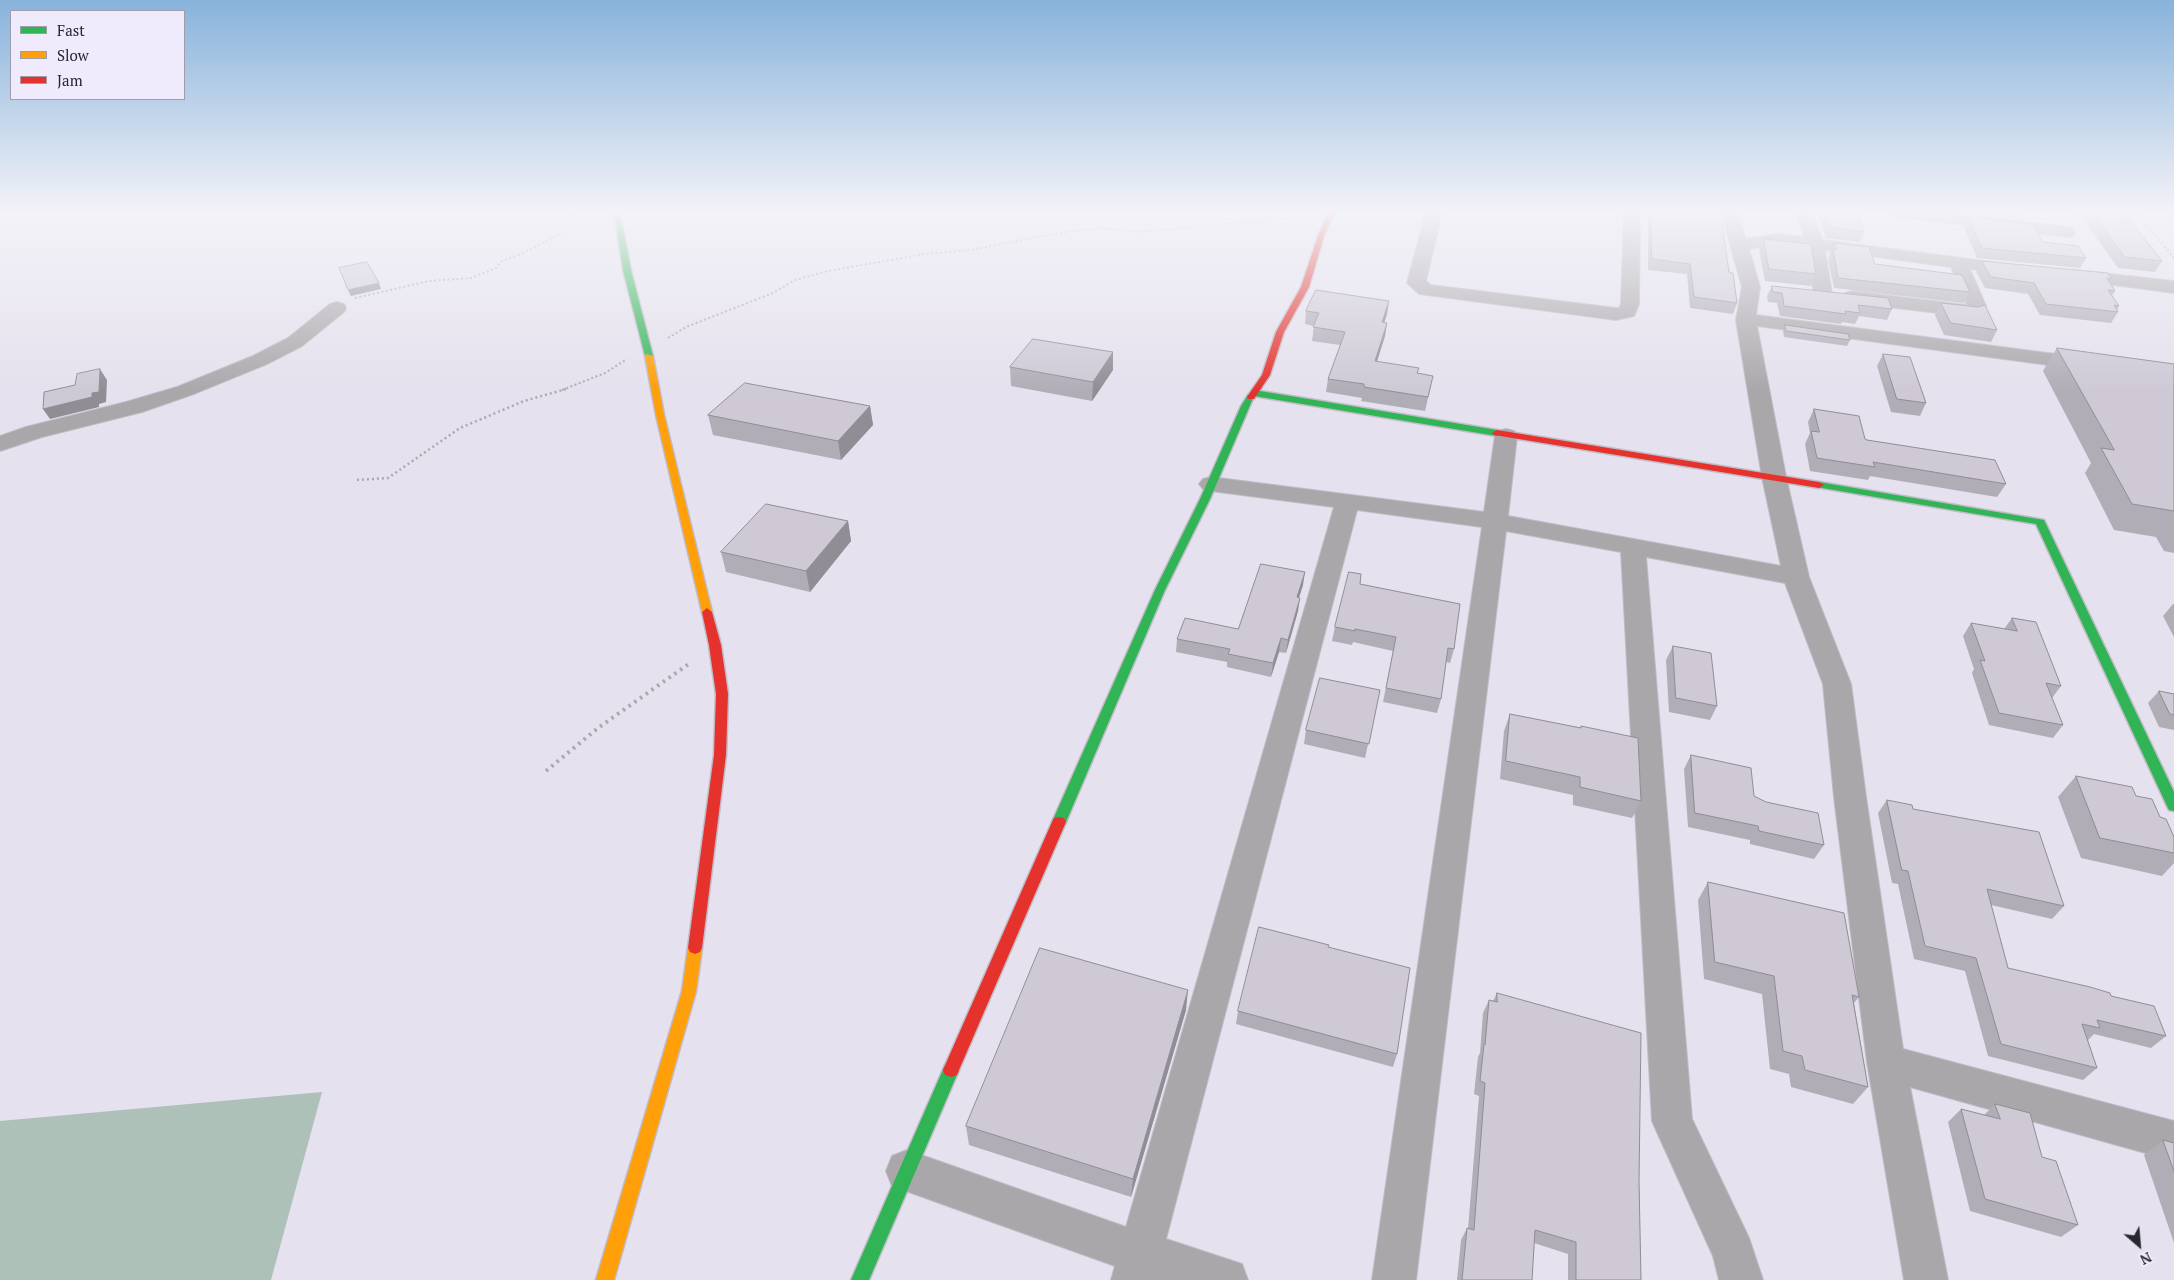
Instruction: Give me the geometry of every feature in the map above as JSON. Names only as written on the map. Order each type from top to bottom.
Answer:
[{"type":"street","points":[[604,1280],[689,991],[720,755],[722,694],[714,645],[683,504],[660,415],[648,349],[627,272]]},
{"type":"street","points":[[860,1280],[1160,590],[1211,484],[1245,406],[1266,374],[1280,332],[1304,287],[1309,272]]},
{"type":"street","points":[[1419,272],[1416,283],[1426,290],[1616,314],[1627,312],[1630,304],[1631,272]]},
{"type":"street","points":[[1751,272],[1760,288],[1746,320],[1774,477],[1796,578],[1837,684],[1850,797],[1886,1062],[1926,1280]]},
{"type":"street","points":[[1814,272],[1814,293],[1972,311],[1977,309],[1977,306],[1961,272]]},
{"type":"street","points":[[2094,272],[2098,277]]},
{"type":"street","points":[[2060,274],[2174,286]]},
{"type":"street","points":[[0,444],[69,422],[134,407],[184,391],[260,360],[295,342],[337,308]]},
{"type":"street","points":[[1746,320],[1785,323],[2106,367]]},
{"type":"street","points":[[1254,393],[1506,436],[1774,477],[2040,522],[2174,806]]},
{"type":"street","points":[[1394,1280],[1506,436]]},
{"type":"street","points":[[1211,484],[1494,521],[1796,578]]},
{"type":"street","points":[[1136,1267],[1347,503]]},
{"type":"street","points":[[1633,547],[1672,1121],[1734,1253],[1741,1280]]},
{"type":"street","points":[[1886,1062],[2174,1141]]},
{"type":"street","points":[[907,1171],[1136,1267],[1226,1280]]},
{"type":"path","points":[[337,308],[358,296],[429,280],[471,278],[487,272]]},
{"type":"path","points":[[357,480],[388,478],[460,428],[524,401],[550,395],[596,377],[686,328],[773,293],[795,280],[825,272]]},
{"type":"path","points":[[546,771],[598,728],[682,670],[714,645]]},
{"type":"green space","points":[[322,1092],[271,1280],[0,1280],[0,1121]]},
{"type":"building","points":[[341,272],[373,272],[379,283],[348,290]]},
{"type":"building","points":[[1691,272],[1733,273],[1737,303],[1694,297]]},
{"type":"building","points":[[1795,272],[1816,272],[1816,274]]},
{"type":"building","points":[[1837,272],[1936,272],[1962,275],[1970,292],[1838,278]]},
{"type":"building","points":[[1988,272],[2108,273],[2112,279],[2107,278],[2115,291],[2108,290],[2119,306],[2114,305],[2118,312],[2046,304],[2034,283],[1991,277]]},
{"type":"building","points":[[1772,286],[1888,298],[1892,309],[1858,305],[1860,313],[1845,311],[1846,314],[1784,306],[1782,293],[1773,292]]},
{"type":"building","points":[[1316,290],[1389,301],[1382,322],[1387,323],[1375,361],[1419,368],[1417,373],[1433,376],[1428,397],[1328,379],[1345,332],[1313,327],[1319,313],[1306,311]]},
{"type":"building","points":[[1941,303],[1978,307],[1985,305],[1997,330],[1951,323]]},
{"type":"building","points":[[1785,325],[1848,334],[1850,340],[1786,331]]},
{"type":"building","points":[[1033,339],[1113,352],[1093,382],[1010,367]]},
{"type":"building","points":[[2057,348],[2174,364],[2174,511],[2132,504],[2101,448],[2114,450]]},
{"type":"building","points":[[1883,354],[1910,357],[1926,403],[1897,399]]},
{"type":"building","points":[[100,369],[99,392],[92,393],[92,397],[43,409],[44,392],[75,385],[77,374]]},
{"type":"building","points":[[745,383],[870,406],[838,441],[708,415]]},
{"type":"building","points":[[1814,409],[1859,416],[1865,439],[1867,440],[1995,460],[2006,484],[1873,462],[1875,467],[1817,458],[1811,431],[1819,432]]},
{"type":"building","points":[[766,504],[848,521],[806,571],[721,552]]},
{"type":"building","points":[[1261,564],[1305,572],[1297,597],[1300,598],[1288,640],[1281,638],[1273,663],[1228,654],[1230,649],[1177,639],[1185,618],[1238,629]]},
{"type":"building","points":[[1349,572],[1361,574],[1360,584],[1460,604],[1454,649],[1448,648],[1441,699],[1386,688],[1396,637],[1335,627]]},
{"type":"building","points":[[2012,618],[2036,622],[2061,686],[2046,683],[2063,725],[1999,713],[1980,660],[1985,661],[1971,623],[2017,631]]},
{"type":"building","points":[[1673,646],[1711,653],[1717,706],[1676,698]]},
{"type":"building","points":[[1320,678],[1380,690],[1369,744],[1306,730]]},
{"type":"building","points":[[2159,691],[2174,694],[2174,715],[2170,714]]},
{"type":"building","points":[[1510,714],[1638,738],[1641,801],[1580,787],[1580,777],[1506,761]]},
{"type":"building","points":[[1691,755],[1751,768],[1754,796],[1766,802],[1818,813],[1824,845],[1759,831],[1758,826],[1695,813]]},
{"type":"building","points":[[2076,776],[2132,787],[2136,796],[2152,799],[2160,817],[2166,819],[2174,837],[2174,853],[2100,838]]},
{"type":"building","points":[[1887,800],[1912,805],[1913,809],[2039,832],[2064,906],[1987,889],[2008,968],[2090,987],[2110,993],[2111,996],[2154,1006],[2166,1036],[2097,1020],[2100,1028],[2082,1024],[2097,1068],[2001,1044],[1976,958],[1925,946],[1908,871],[1902,870]]},
{"type":"building","points":[[1708,882],[1844,913],[1859,997],[1852,995],[1868,1087],[1805,1070],[1802,1056],[1783,1051],[1774,976],[1715,962]]},
{"type":"building","points":[[1259,927],[1410,968],[1397,1054],[1238,1011]]},
{"type":"building","points":[[1040,948],[1188,990],[1133,1179],[966,1126]]},
{"type":"building","points":[[1497,993],[1641,1033],[1639,1181],[1641,1280],[1576,1280],[1576,1242],[1535,1230],[1532,1280],[1462,1280],[1467,1228],[1474,1230],[1485,1083],[1480,1081],[1489,1000],[1497,1002]]},
{"type":"building","points":[[1995,1104],[2030,1113],[2042,1157],[2056,1161],[2078,1225],[1985,1199],[1961,1109],[2000,1119]]},
{"type":"building","points":[[2163,1140],[2174,1143],[2174,1171]]},
{"type":"traffic: fast","points":[[627,272],[649,356]]},
{"type":"traffic: fast","points":[[1254,393],[1497,433]]},
{"type":"traffic: fast","points":[[1059,822],[1160,590],[1205,499],[1245,406],[1251,397]]},
{"type":"traffic: fast","points":[[1819,485],[2040,522],[2174,806]]},
{"type":"traffic: fast","points":[[860,1280],[951,1070]]},
{"type":"traffic: slow","points":[[649,356],[660,415],[707,612]]},
{"type":"traffic: slow","points":[[605,1280],[689,991],[695,948]]},
{"type":"traffic: jam","points":[[1251,397],[1266,375],[1280,332],[1305,287],[1310,272]]},
{"type":"traffic: jam","points":[[1497,433],[1819,485]]},
{"type":"traffic: jam","points":[[695,948],[720,755],[722,694],[715,645],[707,612]]},
{"type":"traffic: jam","points":[[951,1070],[1059,822]]}]
